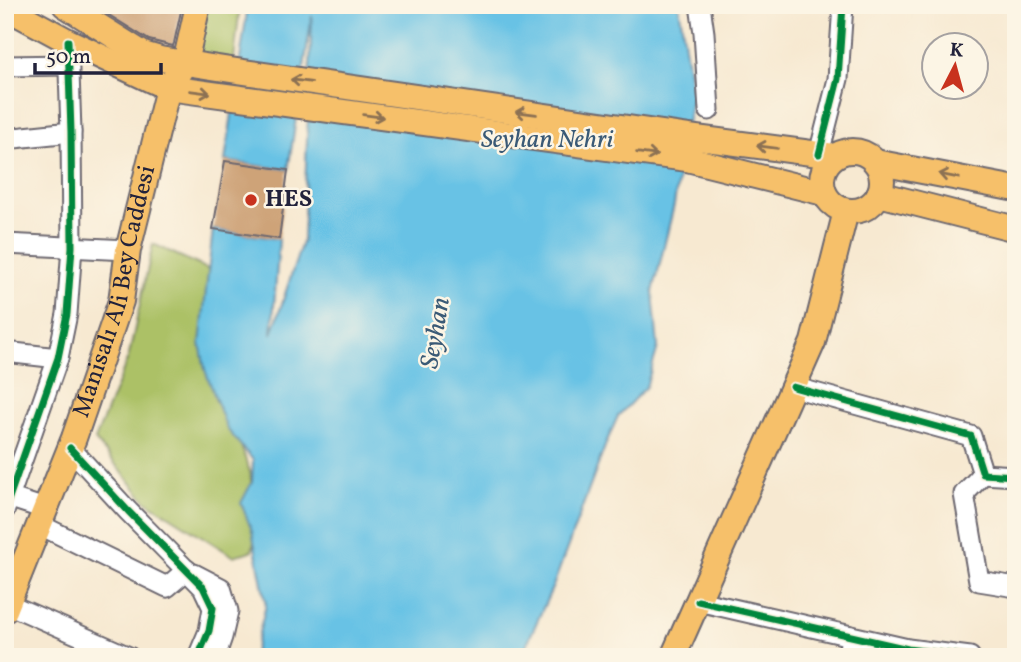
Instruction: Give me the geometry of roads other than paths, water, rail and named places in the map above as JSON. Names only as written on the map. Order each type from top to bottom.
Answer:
[{"type":"main road","points":[[168,88],[185,63],[198,5]]},
{"type":"main road","points":[[5,7],[68,53],[168,88],[689,148],[827,155],[851,151],[868,155],[875,162],[882,177],[880,194],[874,202],[866,208],[846,211],[829,201],[821,183],[827,155]]},
{"type":"main road","points":[[77,9],[143,54],[689,148],[824,193]]},
{"type":"main road","name":"Manisalı Ali Bey Caddesi","points":[[6,607],[70,448],[121,301],[128,250],[168,88]]},
{"type":"main road","points":[[875,162],[1016,188]]},
{"type":"main road","points":[[880,194],[1016,229]]},
{"type":"main road","points":[[673,657],[813,342],[846,211]]},
{"type":"street","points":[[700,5],[709,110]]},
{"type":"street","points":[[827,155],[838,79],[843,5]]},
{"type":"street","points":[[5,66],[68,53],[72,247],[67,314],[58,358],[7,501],[43,517],[167,587],[187,570]]},
{"type":"street","points":[[5,139],[71,131]]},
{"type":"street","points":[[5,244],[128,250]]},
{"type":"street","points":[[5,352],[58,358]]},
{"type":"street","points":[[793,387],[971,436],[983,474]]},
{"type":"street","points":[[70,448],[203,587],[213,608],[209,631],[198,657]]},
{"type":"street","points":[[1016,476],[983,474],[964,494],[979,581],[1016,587]]},
{"type":"street","points":[[187,570],[221,588],[228,611],[215,657]]},
{"type":"street","points":[[698,601],[908,649],[970,657]]},
{"type":"street","points":[[6,607],[129,657]]},
{"type":"street","points":[[848,657],[851,636]]},
{"type":"water","points":[[248,5],[679,5],[692,93],[674,205],[653,292],[658,347],[646,387],[618,416],[553,586],[521,657],[253,657],[266,605],[252,531],[241,503],[252,482],[253,460],[227,429],[205,370],[200,343],[213,229],[279,239],[272,334],[303,239],[312,16],[288,170],[225,161]]},
{"type":"place","name":"HES","points":[[251,200]]},
{"type":"water label","name":"Seyhan Nehri","points":[[547,140]]},
{"type":"water label","name":"Seyhan","points":[[436,333]]}]
